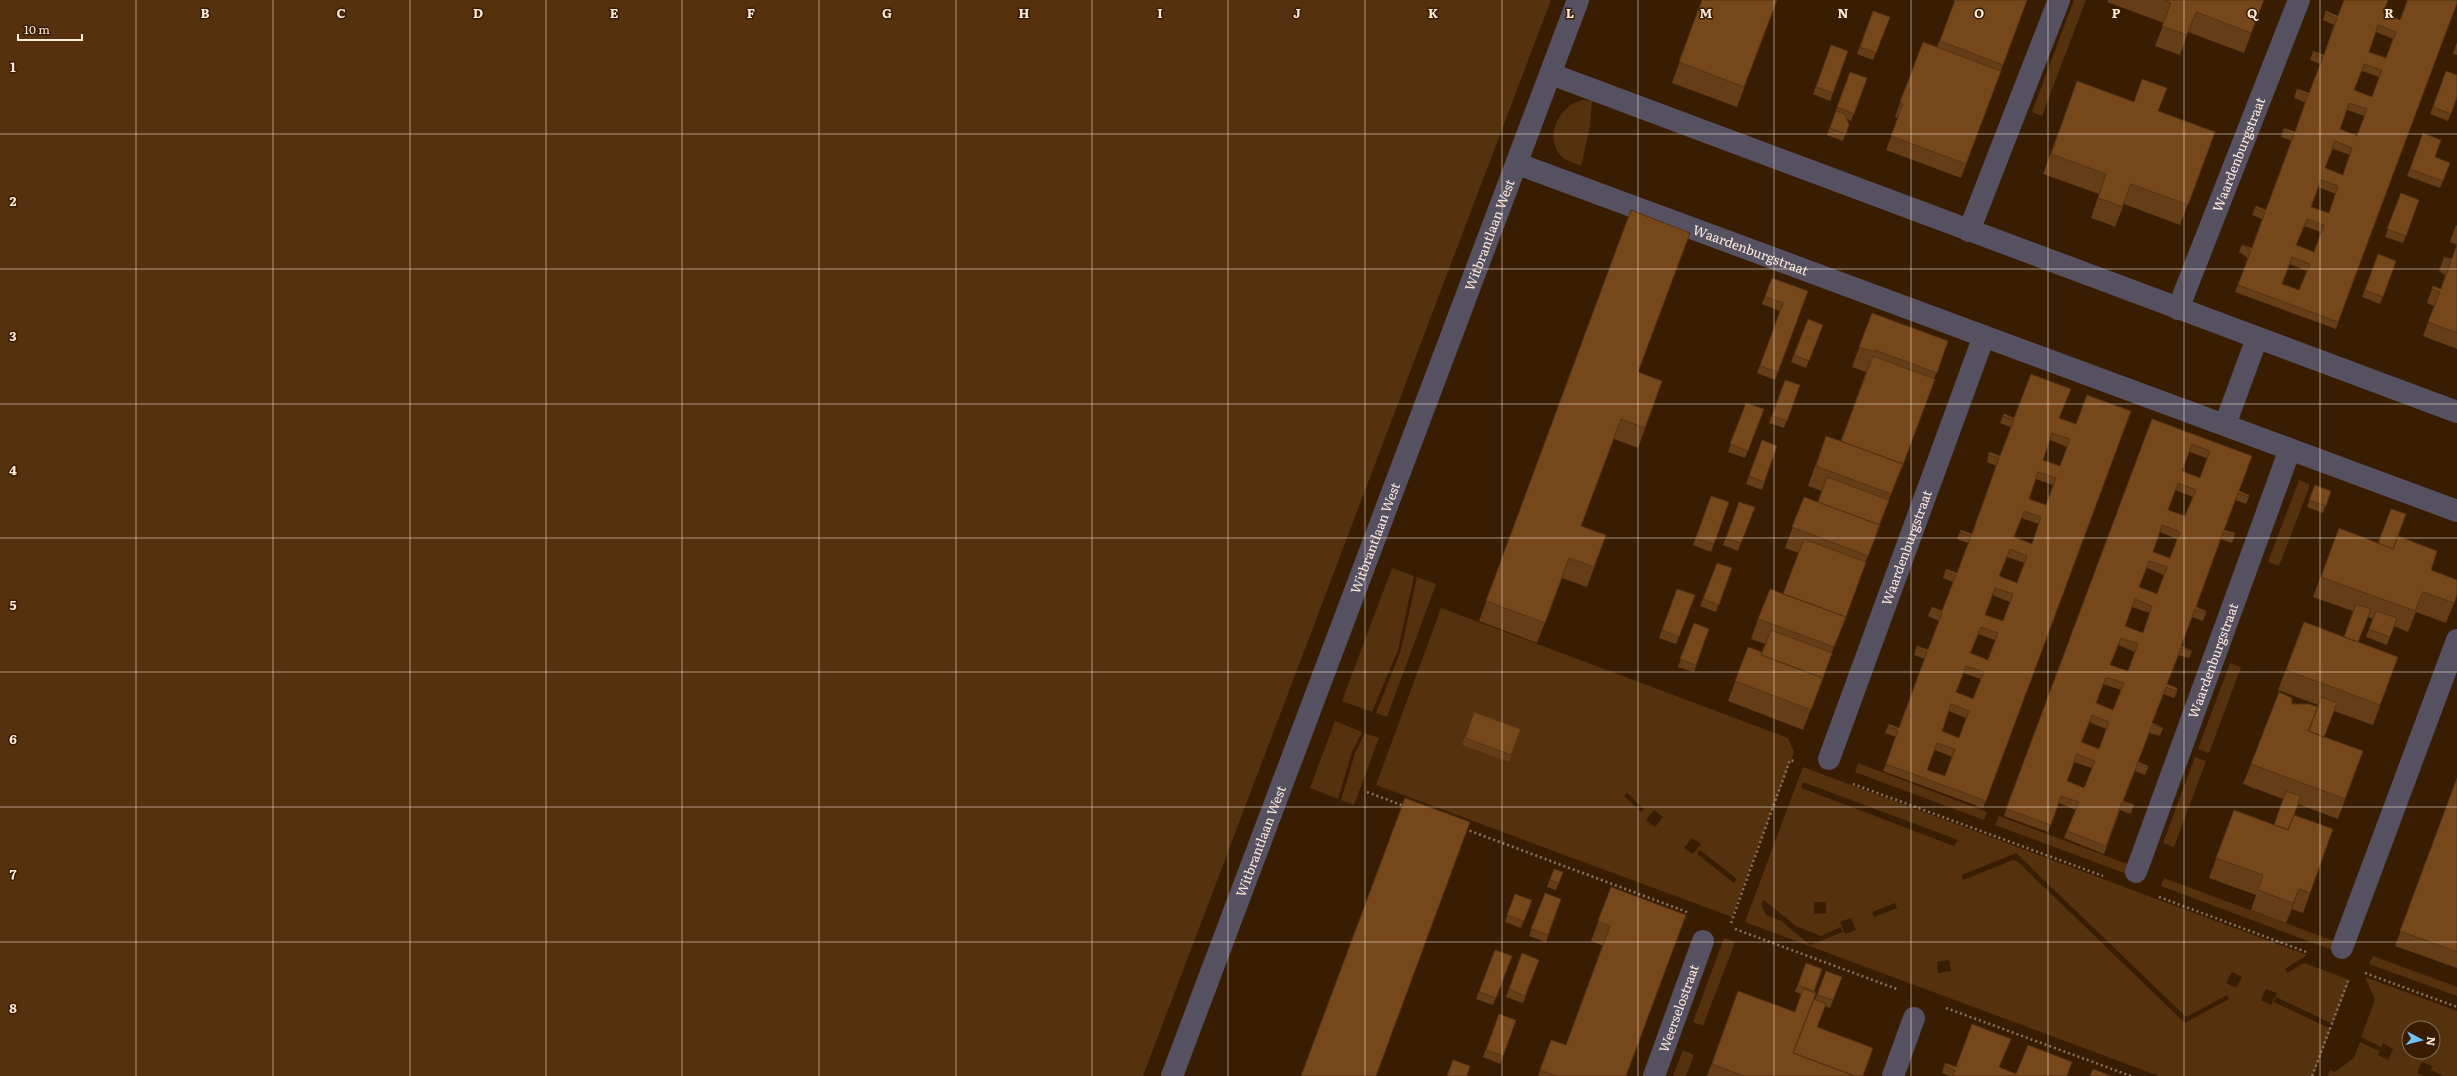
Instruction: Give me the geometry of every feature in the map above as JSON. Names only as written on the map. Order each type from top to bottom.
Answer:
[{"type":"street","name":"Witbrantlaan West","points":[[1172,1076],[1518,164],[1578,0]]},
{"type":"street","points":[[1969,231],[2059,0]]},
{"type":"street","name":"Waardenburgstraat","points":[[2178,309],[2299,0]]},
{"type":"street","points":[[1551,74],[2457,412]]},
{"type":"street","name":"Waardenburgstraat","points":[[1518,164],[2457,511]]},
{"type":"street","name":"Waardenburgstraat","points":[[1829,759],[1984,336]]},
{"type":"street","points":[[2225,425],[2258,338]]},
{"type":"street","name":"Waardenburgstraat","points":[[2136,872],[2290,449]]},
{"type":"street","points":[[2342,948],[2457,640]]},
{"type":"street","name":"Weerselostraat","points":[[1654,1076],[1703,941]]},
{"type":"street","points":[[1893,1076],[1914,1018]]},
{"type":"path","points":[[1797,763],[1790,760],[1729,927],[1899,990]]},
{"type":"path","points":[[1846,781],[2108,878]]},
{"type":"path","points":[[1367,792],[1412,809]]},
{"type":"path","points":[[1464,829],[1688,912]]},
{"type":"path","points":[[2153,895],[2315,955]]},
{"type":"path","points":[[2361,972],[2457,1007]]},
{"type":"path","points":[[2312,1076],[2350,976]]},
{"type":"path","points":[[1944,1007],[2130,1076]]},
{"type":"shaded area","points":[[0,0],[1551,0],[1143,1076],[0,1076]]},
{"type":"shaded area","points":[[2074,0],[2086,0],[2042,116],[2032,112]]},
{"type":"shaded area","points":[[1584,100],[1592,101],[1590,126],[1581,166],[1560,155],[1555,144],[1554,135],[1558,119],[1563,112],[1576,102]]},
{"type":"shaded area","points":[[2299,480],[2309,484],[2309,488],[2279,566],[2268,562]]},
{"type":"shaded area","points":[[1392,568],[1414,576],[1398,650],[1372,712],[1342,701]]},
{"type":"shaded area","points":[[1417,577],[1436,584],[1387,717],[1376,713],[1401,650]]},
{"type":"shaded area","points":[[1441,608],[1788,738],[1794,752],[1732,917],[1376,785]],"holes":[[[1627,793],[1644,809],[1641,812],[1624,796]],[[1654,810],[1663,817],[1655,827],[1646,820]],[[1692,838],[1701,844],[1693,854],[1684,848]],[[1700,850],[1737,879],[1734,883],[1697,854]]]},
{"type":"shaded area","points":[[2230,663],[2241,667],[2209,753],[2198,749]]},
{"type":"shaded area","points":[[1335,721],[1362,732],[1352,752],[1338,799],[1310,788]]},
{"type":"shaded area","points":[[1365,733],[1379,738],[1354,805],[1341,800],[1355,753]]},
{"type":"shaded area","points":[[2195,757],[2206,761],[2174,847],[2163,843]]},
{"type":"shaded area","points":[[1858,763],[1987,812],[1984,820],[1855,772]]},
{"type":"shaded area","points":[[1803,767],[2307,955],[2285,969],[2287,973],[2304,963],[2350,980],[2333,1024],[2276,997],[2274,1002],[2331,1029],[2313,1076],[2159,1076],[1745,922]],"holes":[[[1803,782],[1958,840],[1954,846],[1801,788]],[[2016,853],[2186,1017],[2227,995],[2229,999],[2185,1023],[2018,862],[2013,860],[1963,880],[1962,875]],[[1764,900],[1796,926],[1821,936],[1840,927],[1843,932],[1810,945],[1781,921],[1766,915],[1761,904]],[[1814,902],[1826,902],[1826,913],[1814,914]],[[1895,903],[1897,908],[1874,917],[1872,912]],[[1851,918],[1856,930],[1845,934],[1840,922]],[[1949,960],[1951,971],[1938,973],[1937,962]],[[2232,972],[2242,977],[2236,988],[2226,983]],[[2266,989],[2277,993],[2271,1005],[2261,1000]]]},
{"type":"shaded area","points":[[1999,816],[2130,865],[2127,874],[1995,825]]},
{"type":"shaded area","points":[[2164,878],[2339,943],[2335,951],[2161,886]]},
{"type":"shaded area","points":[[1724,938],[1735,942],[1703,1026],[1693,1022]]},
{"type":"shaded area","points":[[2373,956],[2457,987],[2457,996],[2369,964]]},
{"type":"shaded area","points":[[2365,977],[2457,1011],[2457,1076],[2443,1076],[2431,1070],[2432,1066],[2422,1062],[2417,1073],[2423,1076],[2328,1076],[2330,1070],[2335,1072],[2354,1058],[2360,1042],[2379,1051],[2381,1047],[2361,1037],[2375,1000]],"holes":[[[2383,1043],[2393,1049],[2388,1060],[2378,1055]]]},
{"type":"shaded area","points":[[1683,1050],[1694,1055],[1686,1076],[1673,1076]]},
{"type":"building","points":[[1702,0],[1777,0],[1744,87],[1679,62]]},
{"type":"building","points":[[1955,0],[2027,0],[2003,65],[1940,41]]},
{"type":"building","points":[[2164,0],[2264,0],[2251,33],[2196,12],[2187,35],[2162,26],[2171,3]]},
{"type":"building","points":[[2344,0],[2388,0],[2383,13],[2400,20],[2408,0],[2457,0],[2338,322],[2238,285],[2251,250],[2242,245],[2252,248],[2265,212],[2255,208],[2256,206],[2266,210],[2294,134],[2284,130],[2284,128],[2295,132],[2308,95],[2297,91],[2297,89],[2309,93],[2323,57],[2313,53],[2313,51],[2324,55],[2337,18],[2325,13],[2326,11],[2338,16]],"holes":[[[2378,25],[2396,32],[2386,58],[2369,52]],[[2364,64],[2382,70],[2372,97],[2354,90]],[[2349,103],[2367,109],[2357,136],[2340,129]],[[2335,141],[2352,148],[2343,175],[2325,168]],[[2321,180],[2338,186],[2329,213],[2311,207]],[[2307,219],[2324,225],[2314,252],[2296,245]],[[2292,257],[2310,264],[2299,290],[2282,284]]]},
{"type":"building","points":[[1873,11],[1890,17],[1876,53],[1860,47]]},
{"type":"building","points":[[1923,42],[2001,71],[1966,164],[1891,136],[1903,104],[1900,102]]},
{"type":"building","points":[[1831,45],[1848,51],[1833,93],[1816,87]]},
{"type":"building","points":[[2446,71],[2457,75],[2457,97],[2451,114],[2433,107]]},
{"type":"building","points":[[1850,72],[1867,78],[1854,114],[1837,107]]},
{"type":"building","points":[[2142,79],[2167,88],[2158,111],[2215,132],[2188,205],[2131,184],[2122,207],[2098,198],[2106,174],[2051,154],[2077,81],[2134,102]]},
{"type":"building","points":[[1836,111],[1845,114],[1849,125],[1846,134],[1830,128]]},
{"type":"building","points":[[2423,133],[2441,140],[2435,157],[2450,163],[2443,181],[2410,169]]},
{"type":"building","points":[[2401,193],[2419,200],[2406,236],[2387,229]]},
{"type":"building","points":[[1631,210],[1690,233],[1638,372],[1662,381],[1645,428],[1621,419],[1581,526],[1606,535],[1594,567],[1569,558],[1545,623],[1486,601]]},
{"type":"building","points":[[2457,244],[2457,333],[2428,322],[2440,292],[2432,289],[2433,286],[2441,289],[2451,261],[2444,257],[2452,259]]},
{"type":"building","points":[[2378,254],[2396,261],[2383,297],[2365,290]]},
{"type":"building","points":[[1772,278],[1808,291],[1778,372],[1760,366],[1783,303],[1765,297]]},
{"type":"building","points":[[1872,313],[1948,341],[1937,373],[1875,350],[1874,352],[1859,347]]},
{"type":"building","points":[[1808,319],[1823,325],[1809,361],[1794,355]]},
{"type":"building","points":[[1873,356],[1935,379],[1901,470],[1903,464],[1841,441]]},
{"type":"building","points":[[2031,374],[2071,389],[2059,418],[2076,424],[2087,395],[2131,411],[1986,801],[1886,764],[1898,730],[1888,726],[1889,724],[1899,728],[1927,652],[1917,648],[1917,646],[1928,650],[1942,613],[1931,609],[1932,607],[1942,611],[1956,575],[1946,571],[1946,569],[1957,573],[1971,536],[1960,532],[1961,530],[1972,534],[1999,458],[1989,455],[1989,452],[2000,456],[2014,420],[2003,416],[2004,414],[2014,418]],"holes":[[[2052,433],[2070,439],[2060,466],[2043,460]],[[2038,472],[2056,478],[2046,505],[2029,499]],[[2024,511],[2041,517],[2032,544],[2014,537]],[[2010,549],[2027,556],[2017,583],[1999,576]],[[1995,588],[2013,594],[2003,621],[1985,615]],[[1981,627],[1998,633],[1988,660],[1970,653]],[[1966,666],[1984,672],[1973,699],[1956,692]],[[1951,704],[1969,711],[1959,738],[1942,731]],[[1937,743],[1955,749],[1945,776],[1927,770]]]},
{"type":"building","points":[[1785,380],[1800,385],[1787,421],[1772,416]]},
{"type":"building","points":[[1746,403],[1764,409],[1748,451],[1730,444]]},
{"type":"building","points":[[2152,419],[2252,456],[2239,491],[2249,495],[2249,497],[2238,493],[2224,530],[2235,533],[2234,535],[2223,532],[2196,607],[2206,611],[2206,613],[2195,609],[2181,646],[2192,651],[2181,648],[2167,684],[2177,688],[2177,691],[2166,687],[2152,723],[2163,728],[2152,725],[2138,762],[2148,766],[2148,768],[2137,764],[2123,801],[2134,805],[2133,807],[2122,802],[2106,846],[2067,831],[2079,802],[2061,796],[2051,825],[2006,809]],"holes":[[[2192,444],[2210,451],[2200,478],[2182,471]],[[2178,483],[2196,490],[2185,516],[2168,510]],[[2162,525],[2180,532],[2170,558],[2153,552]],[[2149,561],[2167,567],[2157,594],[2139,587]],[[2135,599],[2152,606],[2143,633],[2125,626]],[[2121,638],[2138,644],[2128,671],[2110,665]],[[2106,677],[2124,683],[2113,710],[2096,703]],[[2092,715],[2109,722],[2099,749],[2081,742]],[[2077,754],[2095,761],[2084,788],[2067,781]]]},
{"type":"building","points":[[1826,436],[1903,464],[1891,494],[1816,466]]},
{"type":"building","points":[[1762,440],[1777,446],[1764,482],[1749,476]]},
{"type":"building","points":[[1827,477],[1889,500],[1879,525],[1818,502]]},
{"type":"building","points":[[2315,485],[2331,491],[2326,506],[2309,500]]},
{"type":"building","points":[[1711,496],[1729,502],[1714,544],[1696,538]]},
{"type":"building","points":[[1804,497],[1880,525],[1868,556],[1792,527]]},
{"type":"building","points":[[1739,502],[1755,507],[1741,543],[1726,538]]},
{"type":"building","points":[[2391,509],[2406,514],[2393,549],[2378,543]]},
{"type":"building","points":[[2339,528],[2393,549],[2398,536],[2437,551],[2431,570],[2457,580],[2457,594],[2454,603],[2423,592],[2415,611],[2321,577]]},
{"type":"building","points":[[1804,539],[1866,562],[1846,617],[1783,594]]},
{"type":"building","points":[[1717,563],[1732,568],[1719,605],[1703,599]]},
{"type":"building","points":[[1677,589],[1695,595],[1679,637],[1662,630]]},
{"type":"building","points":[[1770,589],[1846,617],[1834,647],[1758,619]]},
{"type":"building","points":[[2356,604],[2371,609],[2358,642],[2344,637]]},
{"type":"building","points":[[2376,611],[2397,618],[2390,637],[2369,629]]},
{"type":"building","points":[[2304,622],[2398,657],[2380,705],[2286,670]]},
{"type":"building","points":[[1694,623],[1709,629],[1696,665],[1680,659]]},
{"type":"building","points":[[1771,630],[1832,653],[1823,678],[1761,655]]},
{"type":"building","points":[[1748,647],[1762,652],[1761,655],[1823,678],[1811,710],[1735,681]]},
{"type":"building","points":[[2279,692],[2292,698],[2292,704],[2309,704],[2318,707],[2308,731],[2363,751],[2345,799],[2251,764]]},
{"type":"building","points":[[2321,697],[2337,703],[2324,737],[2309,731]]},
{"type":"building","points":[[1474,712],[1521,729],[1511,755],[1465,738]]},
{"type":"building","points":[[2457,778],[2457,952],[2400,931]]},
{"type":"building","points":[[2286,791],[2301,796],[2288,830],[2274,825]]},
{"type":"building","points":[[1405,798],[1470,822],[1376,1076],[1301,1076]]},
{"type":"building","points":[[2234,810],[2288,830],[2294,815],[2333,829],[2310,893],[2299,889],[2293,903],[2258,890],[2263,875],[2216,858]]},
{"type":"building","points":[[1554,869],[1563,872],[1559,883],[1550,880]]},
{"type":"building","points":[[1611,887],[1686,915],[1626,1076],[1556,1076],[1540,1070],[1551,1040],[1566,1045],[1610,926],[1598,921]]},
{"type":"building","points":[[1545,893],[1561,899],[1548,935],[1531,929]]},
{"type":"building","points":[[1515,894],[1532,900],[1524,921],[1507,915]]},
{"type":"building","points":[[1495,950],[1512,956],[1496,998],[1479,992]]},
{"type":"building","points":[[1522,953],[1539,960],[1525,996],[1509,989]]},
{"type":"building","points":[[1806,963],[1822,969],[1814,991],[1798,985]]},
{"type":"building","points":[[1826,971],[1842,977],[1833,1000],[1817,995]]},
{"type":"building","points":[[1803,989],[1816,993],[1793,1053],[1855,1076],[1744,1076],[1712,1064],[1738,991],[1795,1012]]},
{"type":"building","points":[[1814,999],[1826,1004],[1817,1027],[1873,1048],[1863,1076],[1855,1076],[1793,1053]]},
{"type":"building","points":[[1499,1014],[1516,1020],[1503,1056],[1486,1050]]},
{"type":"building","points":[[1972,1024],[2011,1039],[1999,1067],[2016,1074],[2028,1045],[2072,1062],[2067,1076],[1953,1076],[1955,1070],[1945,1066],[1945,1063],[1956,1067]]},
{"type":"building","points":[[1453,1060],[1470,1066],[1467,1076],[1447,1076]]},
{"type":"building","points":[[2093,1069],[2111,1076],[2090,1076]]}]
